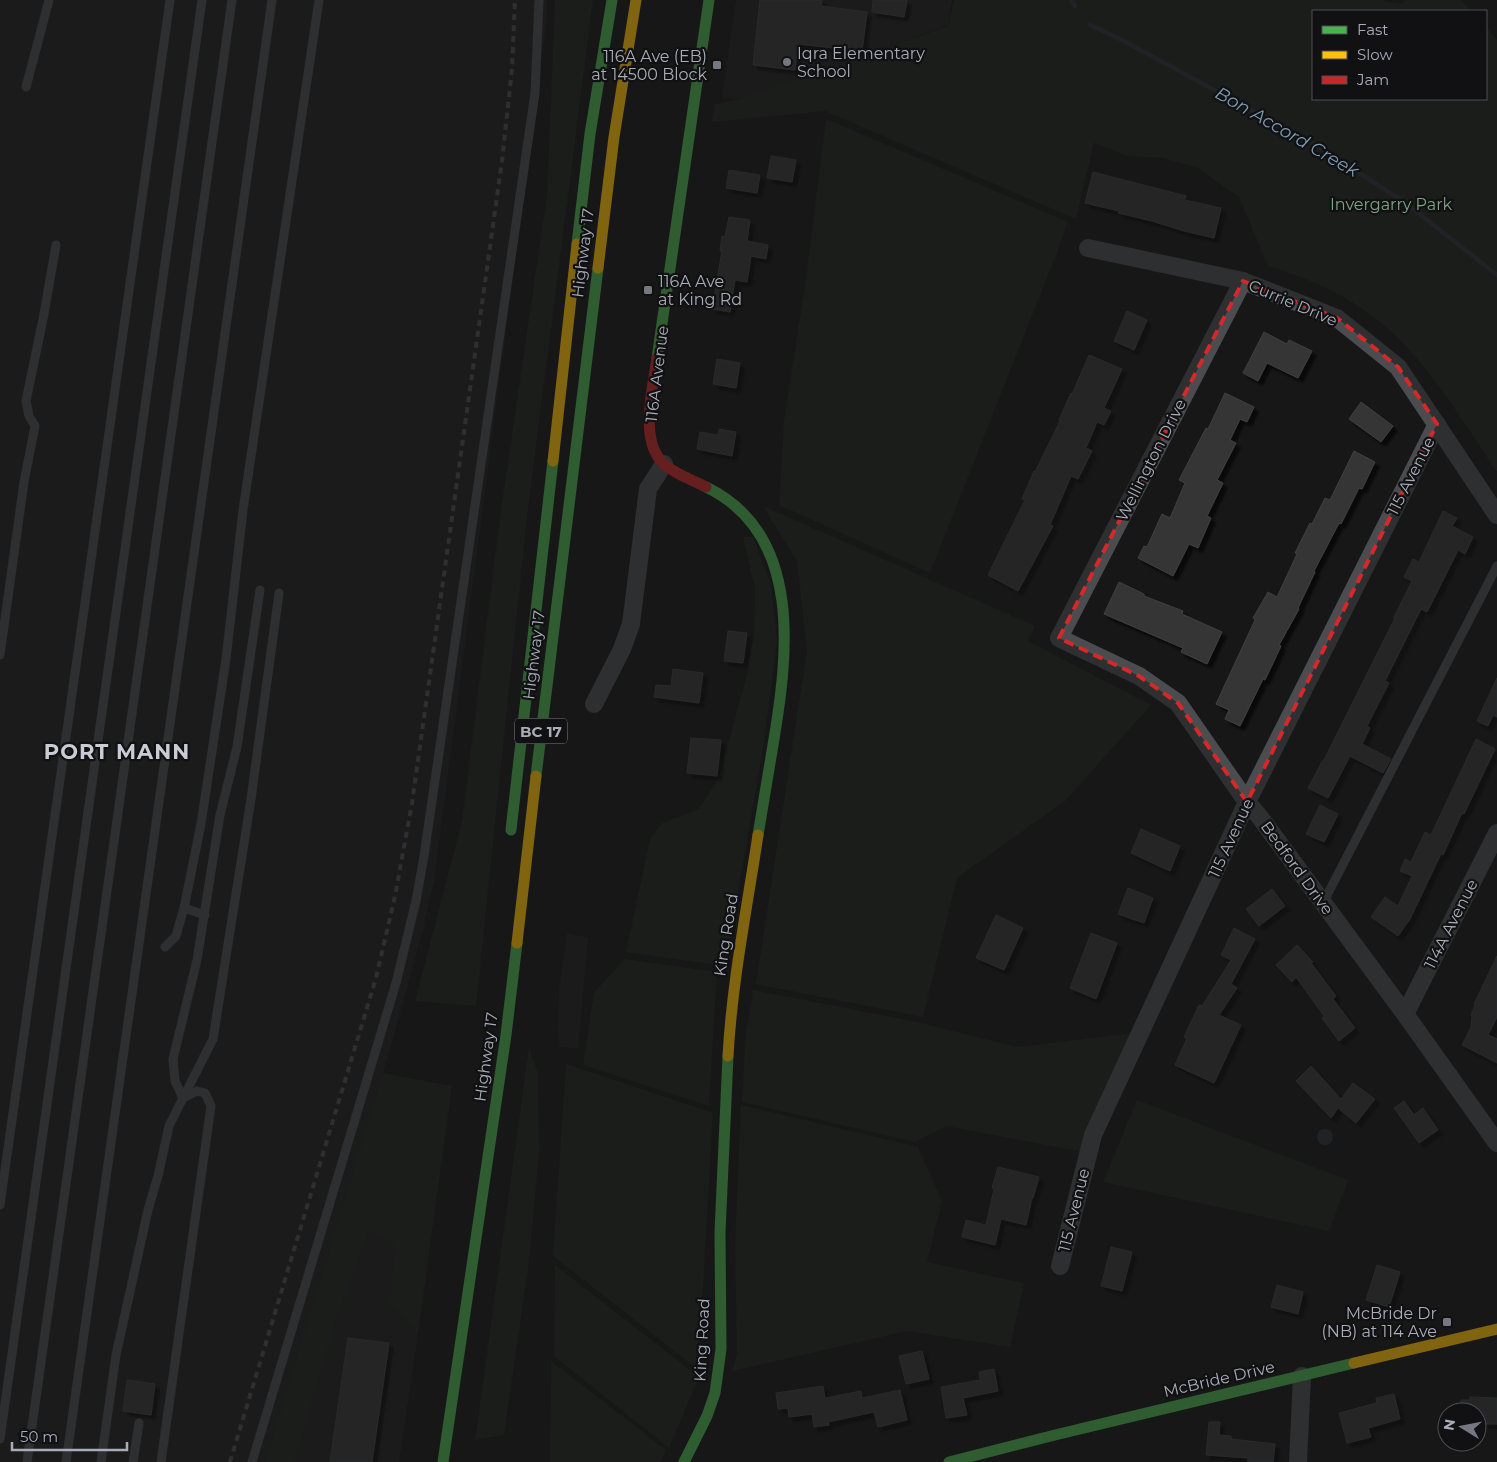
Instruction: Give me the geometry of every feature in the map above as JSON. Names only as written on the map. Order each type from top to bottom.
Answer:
[{"type":"main road","name":"Highway 17","points":[[510,838],[590,134],[612,0]]},
{"type":"main road","name":"Highway 17","points":[[443,1462],[506,1035],[558,584],[611,157],[636,0]]},
{"type":"main road","name":"116A Avenue","points":[[664,464],[655,449],[650,433],[649,414],[709,0]]},
{"type":"main road","name":"King Road","points":[[664,464],[683,476],[729,499],[746,516],[764,541],[774,563],[780,581],[784,620],[783,680],[742,936],[730,1024],[720,1232],[721,1340],[718,1372],[707,1416],[690,1458]]},
{"type":"main road","name":"McBride Drive","points":[[949,1462],[1497,1329]]},
{"type":"street","name":"Currie Drive","points":[[1088,248],[1243,281],[1336,318],[1398,367],[1497,515]]},
{"type":"street","name":"Wellington Drive","points":[[1059,638],[1243,281]]},
{"type":"street","name":"115 Avenue","points":[[1060,1266],[1093,1135],[1247,802],[1437,424]]},
{"type":"street","points":[[594,704],[622,649],[631,624],[648,489],[664,464]]},
{"type":"street","name":"Bedford Drive","points":[[1059,638],[1139,676],[1178,703],[1247,802],[1495,1135]]},
{"type":"street","name":"114A Avenue","points":[[1405,1014],[1497,833]]},
{"type":"street","points":[[1298,1462],[1302,1376]]},
{"type":"lane","points":[[26,87],[49,0]]},
{"type":"lane","points":[[0,1205],[170,0]]},
{"type":"lane","points":[[0,1439],[202,0]]},
{"type":"lane","points":[[28,1462],[232,0]]},
{"type":"lane","points":[[66,1462],[272,0]]},
{"type":"lane","points":[[164,947],[176,936],[184,908],[201,824],[225,669],[246,492],[320,0]]},
{"type":"lane","points":[[252,1462],[396,984],[421,874],[535,93],[539,0]]},
{"type":"lane","points":[[0,655],[24,482],[35,426],[29,416],[26,401],[56,245]]},
{"type":"lane","points":[[1323,903],[1497,566]]},
{"type":"lane","points":[[183,1098],[175,1081],[173,1059],[197,960],[220,815],[237,747],[260,590]]},
{"type":"lane","points":[[102,1462],[116,1355],[148,1210],[169,1126],[213,1039],[251,798],[280,593]]},
{"type":"lane","points":[[184,908],[204,915]]},
{"type":"lane","points":[[161,1462],[212,1106],[205,1094],[197,1091],[183,1098]]},
{"type":"lane","points":[[133,1462],[139,1423]]},
{"type":"highlighted area","points":[[1243,281],[1337,318],[1398,367],[1437,424],[1247,802],[1178,703],[1139,676],[1059,638]]},
{"type":"shaded area","points":[[0,0],[547,0],[547,17],[434,880],[422,934],[383,1073],[265,1462],[0,1462]]},
{"type":"shaded area","name":"Iqra Elementary School","points":[[736,0],[952,0],[948,25],[744,99],[722,98]]},
{"type":"shaded area","points":[[567,933],[588,938],[578,1049],[560,1047],[558,1033],[559,991]]},
{"type":"shaded area","points":[[1322,1129],[1328,1129],[1333,1134],[1331,1143],[1322,1145],[1317,1140],[1317,1134]]},
{"type":"shaded area","points":[[369,1232],[397,1245],[389,1302],[418,1334],[399,1462],[295,1462],[335,1323]]},
{"type":"green space","points":[[555,0],[593,0],[527,516],[476,1006],[415,1001],[462,821],[500,517],[547,195]]},
{"type":"green space","name":"Invergarry Park","points":[[954,0],[1381,0],[1402,4],[1405,0],[1461,0],[1470,10],[1312,10],[1312,100],[1487,100],[1487,28],[1497,40],[1497,472],[1442,391],[1405,345],[1375,318],[1341,296],[1306,279],[1268,266],[1239,197],[1196,167],[1162,158],[1127,156],[1094,143],[1076,219],[825,111],[712,122],[715,104],[740,99],[948,26]]},
{"type":"green space","points":[[826,119],[1068,222],[930,573],[779,505],[784,421],[806,280]]},
{"type":"green space","points":[[763,506],[1035,626],[1028,641],[1151,705],[1065,801],[957,878],[923,1017],[756,984],[807,650],[797,561]]},
{"type":"green space","points":[[743,537],[753,537],[771,584],[777,642],[764,743],[725,966],[626,952],[650,839],[662,823],[699,809],[718,779],[747,675],[754,633],[755,589]]},
{"type":"green space","points":[[624,959],[717,972],[709,1106],[583,1065],[594,993]]},
{"type":"green space","points":[[753,990],[917,1022],[1018,1047],[1134,1033],[1083,1152],[946,1126],[915,1142],[742,1102],[746,1033]]},
{"type":"green space","points":[[529,1047],[538,1073],[539,1153],[529,1262],[504,1435],[475,1440]]},
{"type":"green space","points":[[566,1064],[713,1113],[701,1319],[695,1367],[553,1256]]},
{"type":"green space","points":[[383,1073],[452,1086],[418,1334],[389,1302],[396,1245],[369,1232],[335,1323],[295,1462],[265,1462]]},
{"type":"green space","points":[[1137,1100],[1348,1180],[1329,1231],[1103,1182]]},
{"type":"green space","points":[[741,1105],[918,1147],[942,1201],[927,1262],[1024,1283],[1010,1347],[907,1331],[732,1371],[737,1353],[735,1244]]},
{"type":"green space","points":[[555,1265],[699,1377],[669,1448],[554,1356]]},
{"type":"green space","points":[[551,1361],[666,1450],[660,1462],[550,1462]]},
{"type":"building","points":[[760,0],[822,0],[821,6],[867,12],[862,51],[798,44],[795,70],[753,65]]},
{"type":"building","points":[[873,0],[907,0],[904,17],[872,12]]},
{"type":"building","points":[[771,156],[796,160],[792,182],[767,178]]},
{"type":"building","points":[[729,170],[760,175],[757,193],[726,188]]},
{"type":"building","points":[[1093,172],[1186,196],[1185,200],[1221,208],[1214,238],[1085,203]]},
{"type":"building","points":[[729,217],[750,220],[747,241],[768,245],[766,259],[751,256],[747,282],[735,280],[730,312],[712,309],[722,251],[720,251],[722,236],[725,237]]},
{"type":"building","points":[[1127,311],[1147,320],[1134,350],[1114,341]]},
{"type":"building","points":[[1264,332],[1287,344],[1289,340],[1312,351],[1298,378],[1267,363],[1258,381],[1243,373]]},
{"type":"building","points":[[1089,355],[1122,369],[1104,408],[1111,411],[1104,425],[1097,422],[1086,448],[1092,451],[1078,479],[1071,476],[1050,525],[1053,526],[1018,591],[988,575],[1025,500],[1022,499],[1034,471],[1060,421]]},
{"type":"building","points":[[717,359],[740,363],[736,388],[713,384]]},
{"type":"building","points":[[1225,393],[1254,407],[1247,422],[1240,419],[1230,440],[1236,443],[1217,480],[1223,483],[1207,516],[1211,518],[1198,548],[1189,544],[1173,576],[1138,558],[1144,546],[1147,547],[1162,514],[1170,518],[1185,483],[1179,480],[1206,428],[1208,429]]},
{"type":"building","points":[[1361,402],[1393,426],[1381,442],[1349,419]]},
{"type":"building","points":[[719,429],[736,432],[732,456],[697,449],[700,432],[718,435]]},
{"type":"building","points":[[1354,451],[1375,462],[1362,489],[1359,488],[1314,571],[1299,609],[1279,645],[1281,646],[1265,680],[1263,679],[1240,726],[1225,719],[1229,710],[1216,704],[1255,620],[1253,618],[1268,592],[1277,597],[1310,523],[1312,524],[1325,498],[1330,500]]},
{"type":"building","points":[[1443,511],[1457,518],[1452,526],[1473,537],[1465,554],[1458,550],[1427,612],[1421,609],[1385,681],[1389,683],[1367,726],[1370,728],[1362,744],[1391,759],[1383,773],[1350,756],[1328,798],[1308,788],[1324,760],[1412,581],[1404,577],[1413,559],[1419,562]]},
{"type":"building","points":[[1119,582],[1144,594],[1144,596],[1183,611],[1182,614],[1222,632],[1207,664],[1181,652],[1183,648],[1104,614]]},
{"type":"building","points":[[728,631],[747,633],[743,663],[724,661]]},
{"type":"building","points":[[673,669],[703,673],[699,703],[654,697],[656,685],[671,686]]},
{"type":"building","points":[[1497,678],[1497,717],[1493,715],[1488,726],[1477,721]]},
{"type":"building","points":[[691,738],[721,740],[717,776],[687,773]]},
{"type":"building","points":[[1476,739],[1495,749],[1410,919],[1398,936],[1371,917],[1385,897],[1398,906],[1412,876],[1400,871],[1405,859],[1411,862],[1425,832],[1431,835]]},
{"type":"building","points":[[1320,805],[1338,814],[1324,842],[1306,834]]},
{"type":"building","points":[[1141,829],[1180,846],[1170,871],[1131,853]]},
{"type":"building","points":[[1128,888],[1153,898],[1144,923],[1118,914]]},
{"type":"building","points":[[1272,889],[1285,906],[1259,926],[1246,909]]},
{"type":"building","points":[[996,915],[1023,928],[1004,970],[976,958]]},
{"type":"building","points":[[1234,928],[1255,939],[1231,984],[1237,988],[1219,1015],[1241,1025],[1214,1083],[1175,1065],[1187,1038],[1184,1037],[1199,1005],[1202,1006],[1231,960],[1221,955]]},
{"type":"building","points":[[1091,933],[1117,943],[1096,999],[1070,988]]},
{"type":"building","points":[[1297,945],[1313,962],[1311,963],[1336,996],[1333,999],[1355,1028],[1339,1041],[1296,977],[1292,982],[1276,965]]},
{"type":"building","points":[[1497,956],[1497,1017],[1488,1035],[1497,1039],[1497,1063],[1462,1045],[1471,1027],[1471,1015],[1474,1004]]},
{"type":"building","points":[[1311,1066],[1341,1099],[1353,1083],[1375,1099],[1356,1123],[1338,1108],[1331,1118],[1296,1081]]},
{"type":"building","points":[[1404,1101],[1414,1115],[1423,1108],[1438,1130],[1419,1143],[1394,1108]]},
{"type":"building","points":[[998,1167],[1039,1177],[1026,1225],[1001,1219],[995,1245],[962,1237],[966,1220],[986,1225],[994,1189],[992,1188]]},
{"type":"building","points":[[1111,1247],[1132,1252],[1122,1291],[1101,1286]]},
{"type":"building","points":[[1377,1265],[1400,1272],[1389,1307],[1366,1300]]},
{"type":"building","points":[[1277,1285],[1303,1292],[1298,1314],[1271,1307]]},
{"type":"building","points":[[348,1338],[389,1343],[372,1462],[330,1462]]},
{"type":"building","points":[[922,1351],[929,1379],[906,1384],[899,1356]]},
{"type":"building","points":[[994,1369],[998,1391],[963,1398],[967,1415],[946,1418],[941,1387],[980,1380],[979,1372]]},
{"type":"building","points":[[127,1380],[155,1384],[151,1415],[123,1411]]},
{"type":"building","points":[[823,1386],[825,1398],[861,1391],[862,1398],[900,1390],[907,1420],[878,1427],[874,1412],[828,1422],[829,1425],[814,1427],[812,1414],[789,1417],[788,1408],[778,1409],[776,1393]]},
{"type":"building","points":[[1394,1394],[1400,1419],[1368,1428],[1371,1437],[1347,1443],[1339,1413],[1377,1403],[1376,1398]]},
{"type":"building","points":[[1470,1397],[1497,1398],[1497,1424],[1487,1424],[1487,1402],[1461,1402],[1461,1400],[1470,1400]]},
{"type":"building","points":[[1209,1422],[1220,1422],[1219,1435],[1231,1436],[1231,1439],[1275,1444],[1273,1462],[1248,1462],[1248,1458],[1206,1455]]},
{"type":"waterway","name":"Bon Accord Creek","points":[[1071,0],[1075,6]]},
{"type":"waterway","name":"Bon Accord Creek","points":[[1090,25],[1120,39],[1314,144],[1403,201],[1497,275]]},
{"type":"railway","points":[[230,1462],[376,978],[395,896],[412,803],[502,161],[512,69],[515,0]]},
{"type":"traffic: fast","points":[[577,244],[590,134],[612,0]]},
{"type":"traffic: fast","points":[[657,358],[709,0]]},
{"type":"traffic: fast","points":[[536,776],[598,268]]},
{"type":"traffic: fast","points":[[511,830],[553,461]]},
{"type":"traffic: fast","points":[[706,487],[738,508],[760,535],[774,566],[782,600],[783,674],[758,835]]},
{"type":"traffic: fast","points":[[443,1462],[506,1035],[517,943]]},
{"type":"traffic: fast","points":[[684,1462],[707,1416],[715,1393],[721,1349],[720,1232],[728,1056]]},
{"type":"traffic: fast","points":[[949,1462],[1354,1363]]},
{"type":"traffic: slow","points":[[598,268],[614,137],[636,0]]},
{"type":"traffic: slow","points":[[553,461],[577,244]]},
{"type":"traffic: slow","points":[[517,943],[536,776]]},
{"type":"traffic: slow","points":[[728,1056],[736,973],[758,835]]},
{"type":"traffic: slow","points":[[1354,1363],[1497,1329]]},
{"type":"traffic: jam","points":[[657,358],[649,414],[652,443],[657,455],[665,465],[680,475],[706,487]]},
{"type":"place","name":"Iqra Elementary School","points":[[787,62]]},
{"type":"place","name":"116A Ave (EB) at 14500 Block","points":[[717,65]]},
{"type":"place","name":"116A Ave at King Rd","points":[[648,290]]},
{"type":"place","name":"McBride Dr (NB) at 114 Ave","points":[[1447,1322]]},
{"type":"district","name":"PORT MANN","points":[[117,751]]}]
